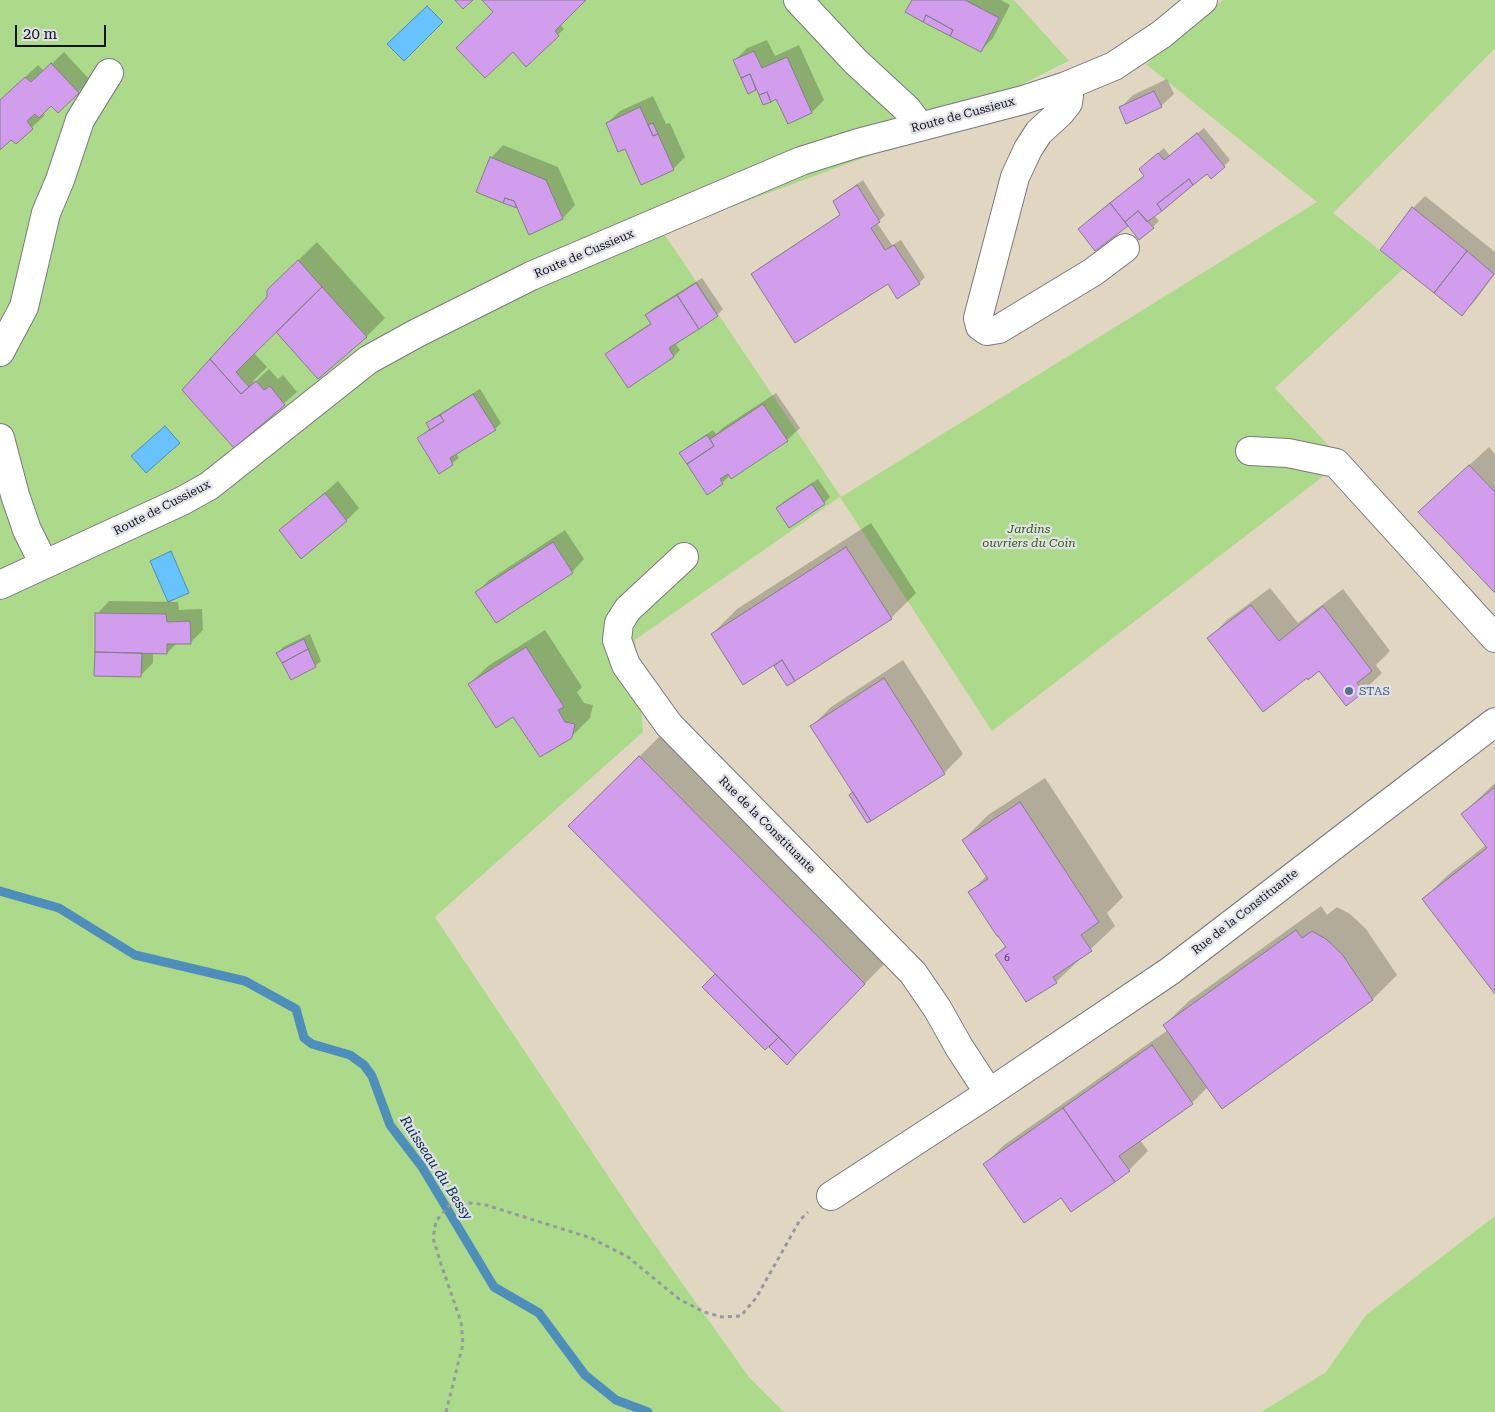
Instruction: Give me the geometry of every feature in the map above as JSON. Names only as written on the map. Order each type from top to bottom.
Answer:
[{"type":"street","points":[[798,0],[856,62],[907,109],[917,127]]},
{"type":"street","name":"Route de Cussieux","points":[[0,584],[182,501],[209,486],[368,360],[417,333],[531,276],[801,161],[858,143],[1023,100],[1066,86],[1114,66],[1162,34],[1203,0]]},
{"type":"street","points":[[0,352],[24,307],[46,213],[60,180],[80,120],[109,74]]},
{"type":"street","points":[[1066,86],[1069,94],[1068,103],[1039,132],[1028,149],[1015,177],[978,318],[980,326],[987,331],[998,329],[1093,272],[1125,248]]},
{"type":"street","points":[[0,438],[15,495],[27,530],[44,564]]},
{"type":"street","points":[[1250,451],[1288,453],[1336,463],[1495,638]]},
{"type":"street","name":"Rue de la Constituante","points":[[684,557],[628,609],[619,623],[616,640],[626,665],[668,725],[913,973],[937,1008],[959,1047],[989,1093]]},
{"type":"street","name":"Rue de la Constituante","points":[[832,1196],[1170,971],[1495,722]]},
{"type":"path","points":[[446,1412],[463,1344],[461,1322],[440,1264],[433,1238],[436,1221],[453,1201],[486,1205],[591,1238],[628,1256],[679,1299],[704,1312],[722,1317],[741,1316],[756,1298],[800,1220],[810,1210],[832,1196]]},
{"type":"shaded area","points":[[1014,0],[1495,0],[1495,1216],[1366,1315],[1326,1372],[1261,1412],[784,1412],[749,1377],[643,1228],[435,917],[643,732],[635,640],[840,497],[663,232],[907,142],[1069,62]]},
{"type":"green space","name":"Jardins ouvriers du Coin","points":[[0,0],[1014,0],[1069,61],[907,142],[663,232],[841,497],[1317,202],[1146,64],[1223,0],[1495,0],[1495,48],[1333,213],[1403,269],[1275,388],[1343,461],[992,731],[840,497],[635,640],[643,732],[435,917],[643,1228],[749,1377],[784,1412],[0,1412]]},
{"type":"green space","points":[[1495,1216],[1495,1412],[1261,1412],[1326,1372],[1366,1315]]},
{"type":"water","points":[[427,6],[443,22],[404,61],[387,44]]},
{"type":"water","points":[[165,426],[180,443],[146,473],[131,456]]},
{"type":"water","points":[[171,551],[189,593],[168,602],[150,561]]},
{"type":"building","points":[[455,0],[473,0],[463,9]]},
{"type":"building","points":[[482,0],[586,0],[555,31],[559,36],[526,67],[513,52],[485,78],[456,48],[493,12]]},
{"type":"building","points":[[912,0],[965,0],[999,18],[981,52],[950,36],[953,30],[926,15],[923,22],[905,12]]},
{"type":"building","points":[[926,15],[953,30],[950,36],[923,22]]},
{"type":"building","points":[[754,51],[762,68],[787,57],[812,113],[788,124],[776,99],[771,102],[767,92],[759,95],[750,74],[741,78],[733,60]]},
{"type":"building","points":[[51,63],[79,93],[58,113],[51,106],[39,118],[35,114],[27,121],[33,129],[16,144],[11,140],[0,150],[0,100],[25,77],[31,82]]},
{"type":"building","points":[[750,74],[756,90],[748,94],[741,78]]},
{"type":"building","points":[[1154,91],[1162,107],[1126,124],[1119,107]]},
{"type":"building","points":[[767,92],[771,102],[763,105],[759,95]]},
{"type":"building","points":[[640,107],[653,136],[658,134],[674,170],[641,185],[625,149],[618,152],[606,123]]},
{"type":"building","points":[[653,123],[658,134],[653,136],[648,125]]},
{"type":"building","points":[[1197,133],[1225,167],[1211,179],[1207,174],[1193,185],[1189,179],[1157,204],[1162,211],[1147,222],[1138,211],[1125,222],[1110,203],[1144,176],[1139,169],[1158,153],[1164,160]]},
{"type":"building","points":[[490,157],[546,180],[563,219],[529,235],[514,201],[505,198],[503,203],[476,192]]},
{"type":"building","points":[[1189,179],[1193,185],[1162,211],[1157,204]]},
{"type":"building","points":[[857,185],[880,222],[871,228],[885,250],[894,245],[920,284],[897,299],[888,284],[795,343],[751,274],[840,215],[833,201]]},
{"type":"building","points":[[505,198],[514,201],[517,208],[503,203]]},
{"type":"building","points":[[1110,203],[1128,226],[1095,251],[1078,229]]},
{"type":"building","points":[[1412,207],[1467,251],[1434,293],[1380,250]]},
{"type":"building","points":[[1138,211],[1154,228],[1139,240],[1125,222]]},
{"type":"building","points":[[1467,251],[1494,274],[1462,316],[1434,293]]},
{"type":"building","points":[[298,260],[322,287],[236,372],[249,387],[241,394],[210,359],[267,297],[267,290]]},
{"type":"building","points":[[696,283],[718,316],[699,329],[677,295]]},
{"type":"building","points":[[322,287],[367,337],[318,379],[276,332]]},
{"type":"building","points":[[677,295],[699,329],[669,348],[674,357],[628,388],[605,354],[651,324],[645,315]]},
{"type":"building","points":[[210,359],[241,394],[256,381],[264,390],[270,386],[285,405],[234,448],[182,390]]},
{"type":"building","points":[[473,394],[496,430],[450,458],[453,465],[439,474],[417,438],[444,421],[440,415]]},
{"type":"building","points":[[763,404],[788,441],[731,479],[728,474],[720,479],[723,484],[707,495],[687,464],[714,446],[710,439]]},
{"type":"building","points":[[440,415],[444,421],[430,430],[426,423]]},
{"type":"building","points":[[707,435],[714,446],[687,464],[679,453]]},
{"type":"building","points":[[1469,465],[1495,492],[1495,593],[1418,512]]},
{"type":"building","points":[[812,484],[825,504],[789,528],[776,508]]},
{"type":"building","points":[[325,493],[347,521],[301,559],[279,530]]},
{"type":"building","points":[[553,542],[573,573],[496,623],[475,592]]},
{"type":"building","points":[[846,547],[892,619],[795,681],[782,660],[743,685],[711,634]]},
{"type":"building","points":[[1251,605],[1279,641],[1323,606],[1372,671],[1357,683],[1364,692],[1346,706],[1319,671],[1263,712],[1207,638]]},
{"type":"building","points":[[95,613],[166,614],[167,622],[190,621],[191,644],[167,644],[167,654],[95,652]]},
{"type":"building","points":[[304,639],[308,649],[282,663],[276,653]]},
{"type":"building","points":[[526,647],[564,707],[558,710],[565,722],[575,724],[572,738],[540,757],[513,717],[496,728],[468,684]]},
{"type":"building","points":[[308,649],[316,667],[291,680],[282,663]]},
{"type":"building","points":[[95,652],[142,653],[141,677],[94,676]]},
{"type":"building","points":[[782,660],[795,681],[787,686],[774,666]]},
{"type":"building","points":[[884,678],[945,774],[871,821],[810,726]]},
{"type":"building","points":[[639,756],[865,984],[796,1055],[568,826]]},
{"type":"building","points":[[1495,787],[1495,994],[1422,899],[1487,848],[1461,814]]},
{"type":"building","points":[[853,792],[871,821],[867,823],[849,795]]},
{"type":"building","points":[[1020,802],[1099,922],[1081,935],[1092,951],[1053,977],[1057,983],[1026,1002],[995,955],[1006,947],[968,892],[988,879],[962,840]]},
{"type":"building","points":[[1296,930],[1302,938],[1312,931],[1326,939],[1342,954],[1373,1000],[1222,1109],[1163,1025]]},
{"type":"building","points":[[715,974],[779,1037],[765,1050],[702,987]]},
{"type":"building","points":[[779,1037],[796,1055],[787,1065],[769,1047]]},
{"type":"building","points":[[1152,1045],[1193,1104],[1119,1156],[1130,1171],[1115,1182],[1063,1108]]},
{"type":"building","points":[[1063,1108],[1115,1182],[1071,1212],[1061,1198],[1024,1223],[983,1164]]},
{"type":"waterway","name":"Ruisseau du Bessy","points":[[0,891],[59,908],[135,955],[245,981],[296,1009],[304,1038],[312,1044],[350,1055],[364,1065],[372,1076],[390,1125],[422,1167],[494,1287],[539,1313],[585,1375],[616,1400],[648,1412]]},
{"type":"place","name":"STAS","points":[[1349,691]]}]
